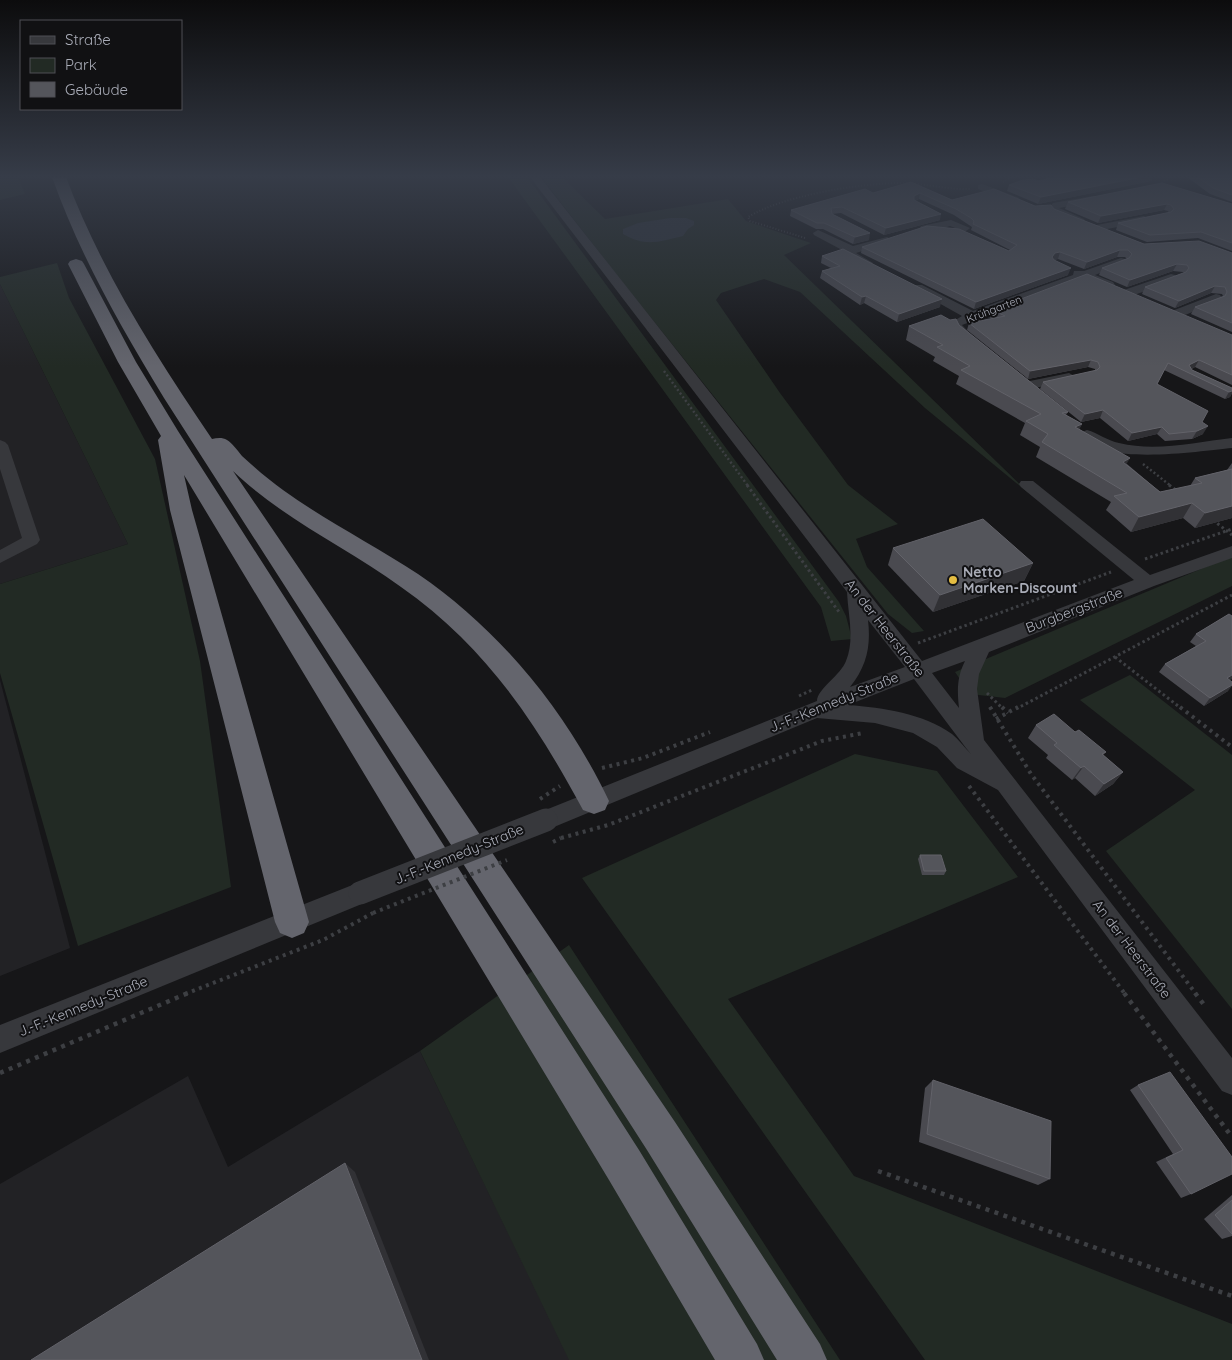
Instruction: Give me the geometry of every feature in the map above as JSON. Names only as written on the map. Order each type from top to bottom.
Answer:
[{"type":"highway","points":[[85,240],[103,278],[174,398],[650,1119],[804,1360]]},
{"type":"highway","points":[[71,254],[123,354],[168,431],[624,1165],[741,1360]]},
{"type":"highway","points":[[174,398],[246,471],[272,493],[313,521],[410,580],[472,629],[497,654],[524,687],[594,801]]},
{"type":"highway","points":[[168,431],[172,469],[180,510],[292,922]]},
{"type":"street","name":"An der Heerstraße","points":[[584,240],[974,742],[1232,1081]]},
{"type":"street","points":[[832,240],[851,250]]},
{"type":"street","points":[[880,269],[846,252],[884,241]]},
{"type":"street","name":"Krühgarten","points":[[982,351],[961,334],[956,324],[972,316],[1121,261]]},
{"type":"street","points":[[1066,268],[1144,300]]},
{"type":"street","points":[[1128,293],[1178,275]]},
{"type":"street","points":[[905,282],[972,316]]},
{"type":"street","points":[[1176,314],[1216,298]]},
{"type":"street","points":[[1160,307],[1194,322]]},
{"type":"street","points":[[1036,395],[1021,383],[1079,375]]},
{"type":"street","points":[[1077,429],[1108,446],[1127,451],[1232,443]]},
{"type":"street","points":[[0,445],[31,540],[0,557]]},
{"type":"street","points":[[1027,484],[1148,582]]},
{"type":"street","name":"Burgbergstraße","points":[[918,670],[1232,552]]},
{"type":"street","points":[[805,704],[844,684],[853,670],[858,658],[860,644],[856,592]]},
{"type":"street","points":[[974,742],[968,690],[969,674],[981,647]]},
{"type":"street","name":"J.-F.-Kennedy-Straße","points":[[0,1039],[292,922],[367,903],[542,810],[594,801],[805,704],[918,670]]},
{"type":"street","points":[[805,704],[875,715],[919,726],[945,741],[965,762],[1006,785]]},
{"type":"path","points":[[663,370],[828,595],[842,620]]},
{"type":"path","points":[[1127,451],[1177,492]]},
{"type":"path","points":[[1206,515],[1232,535]]},
{"type":"path","points":[[934,638],[1128,566],[1232,530]]},
{"type":"path","points":[[1208,1009],[1042,790],[996,719],[1232,595]]},
{"type":"path","points":[[1115,657],[1232,747]]},
{"type":"path","points":[[805,704],[817,686]]},
{"type":"path","points":[[980,686],[1008,713]]},
{"type":"path","points":[[542,810],[579,775],[595,769],[643,758],[716,730]]},
{"type":"path","points":[[543,846],[561,838],[608,826],[822,740],[870,733]]},
{"type":"path","points":[[966,781],[1232,1138]]},
{"type":"path","points":[[0,1073],[150,1008],[322,940],[367,903],[516,856]]},
{"type":"path","points":[[878,1171],[1232,1296]]},
{"type":"shaded area","points":[[637,240],[662,240],[652,242]]},
{"type":"shaded area","points":[[0,284],[128,544],[0,584]]},
{"type":"shaded area","points":[[0,680],[70,948],[0,976]]},
{"type":"shaded area","points":[[420,1051],[570,1360],[0,1360],[0,1184],[188,1076],[228,1167]]},
{"type":"green space","points":[[554,240],[574,240],[839,602],[846,616],[852,639],[831,641],[821,607]]},
{"type":"green space","points":[[590,240],[804,240],[811,243],[784,255],[1032,496],[925,408],[800,292],[764,279],[721,293],[716,300],[780,393],[848,485],[898,524],[856,539],[867,567],[924,631],[912,633],[888,614]]},
{"type":"green space","points":[[57,263],[69,298],[155,459],[200,661],[231,887],[78,946],[0,673],[0,584],[128,544],[0,284],[0,277]]},
{"type":"green space","points":[[1232,556],[1232,586],[1005,698],[970,694],[955,672]]},
{"type":"green space","points":[[1130,675],[1232,755],[1232,1009],[1106,851],[1195,790],[1080,700]]},
{"type":"green space","points":[[855,754],[937,771],[1018,877],[728,999],[854,1176],[1232,1324],[1232,1360],[925,1360],[582,878]]},
{"type":"green space","points":[[569,945],[840,1360],[569,1360],[420,1051]]},
{"type":"building","points":[[882,240],[985,240],[1009,251],[1017,245],[1008,240],[1135,240],[1144,244],[1199,241],[1232,253],[1232,323],[1195,307],[1225,296],[1227,292],[1225,287],[1215,286],[1179,301],[1145,287],[1186,272],[1189,268],[1187,265],[1177,264],[1130,280],[1102,268],[1129,258],[1132,254],[1128,250],[1120,250],[1087,262],[1060,252],[1055,253],[1052,257],[1054,260],[1071,268],[976,302],[862,247]]},
{"type":"building","points":[[843,249],[942,299],[899,314],[866,296],[862,297],[822,271],[840,266],[822,256]]},
{"type":"building","points":[[1087,274],[1232,335],[1232,375],[1199,360],[1189,365],[1192,370],[1232,388],[1232,391],[1229,392],[1168,363],[1157,384],[1208,411],[1202,422],[1208,426],[1197,431],[1169,434],[1162,427],[1132,433],[1103,410],[1085,414],[1043,382],[1097,370],[1100,367],[1098,362],[1091,360],[1030,371],[969,323],[1005,316],[992,310]]},
{"type":"building","points":[[941,315],[950,320],[956,319],[959,325],[1068,412],[1062,413],[1082,424],[1075,427],[1130,458],[1123,462],[1160,492],[1202,483],[1195,478],[1232,469],[1232,506],[1205,513],[1192,503],[1139,517],[1114,496],[1127,493],[1042,442],[1048,434],[1026,421],[1041,414],[961,370],[970,366],[937,347],[943,345],[909,326]]},
{"type":"building","points":[[983,519],[1033,563],[940,595],[893,548]]},
{"type":"building","points":[[1229,614],[1232,616],[1232,675],[1227,678],[1232,682],[1232,685],[1210,698],[1165,664],[1206,641],[1196,634]]},
{"type":"building","points":[[1054,714],[1075,732],[1079,730],[1106,752],[1102,754],[1123,772],[1104,784],[1084,766],[1081,768],[1054,745],[1057,743],[1036,725]]},
{"type":"building","points":[[920,855],[941,855],[946,871],[924,871]]},
{"type":"building","points":[[1170,1072],[1232,1157],[1232,1174],[1191,1194],[1166,1158],[1183,1150],[1138,1085]]},
{"type":"building","points":[[933,1080],[1051,1121],[1050,1179],[927,1134]]},
{"type":"building","points":[[345,1163],[422,1360],[31,1360]]},
{"type":"building","points":[[1232,1200],[1232,1234],[1215,1215]]},
{"type":"place","name":"Netto Marken-Discount","points":[[953,580]]}]
